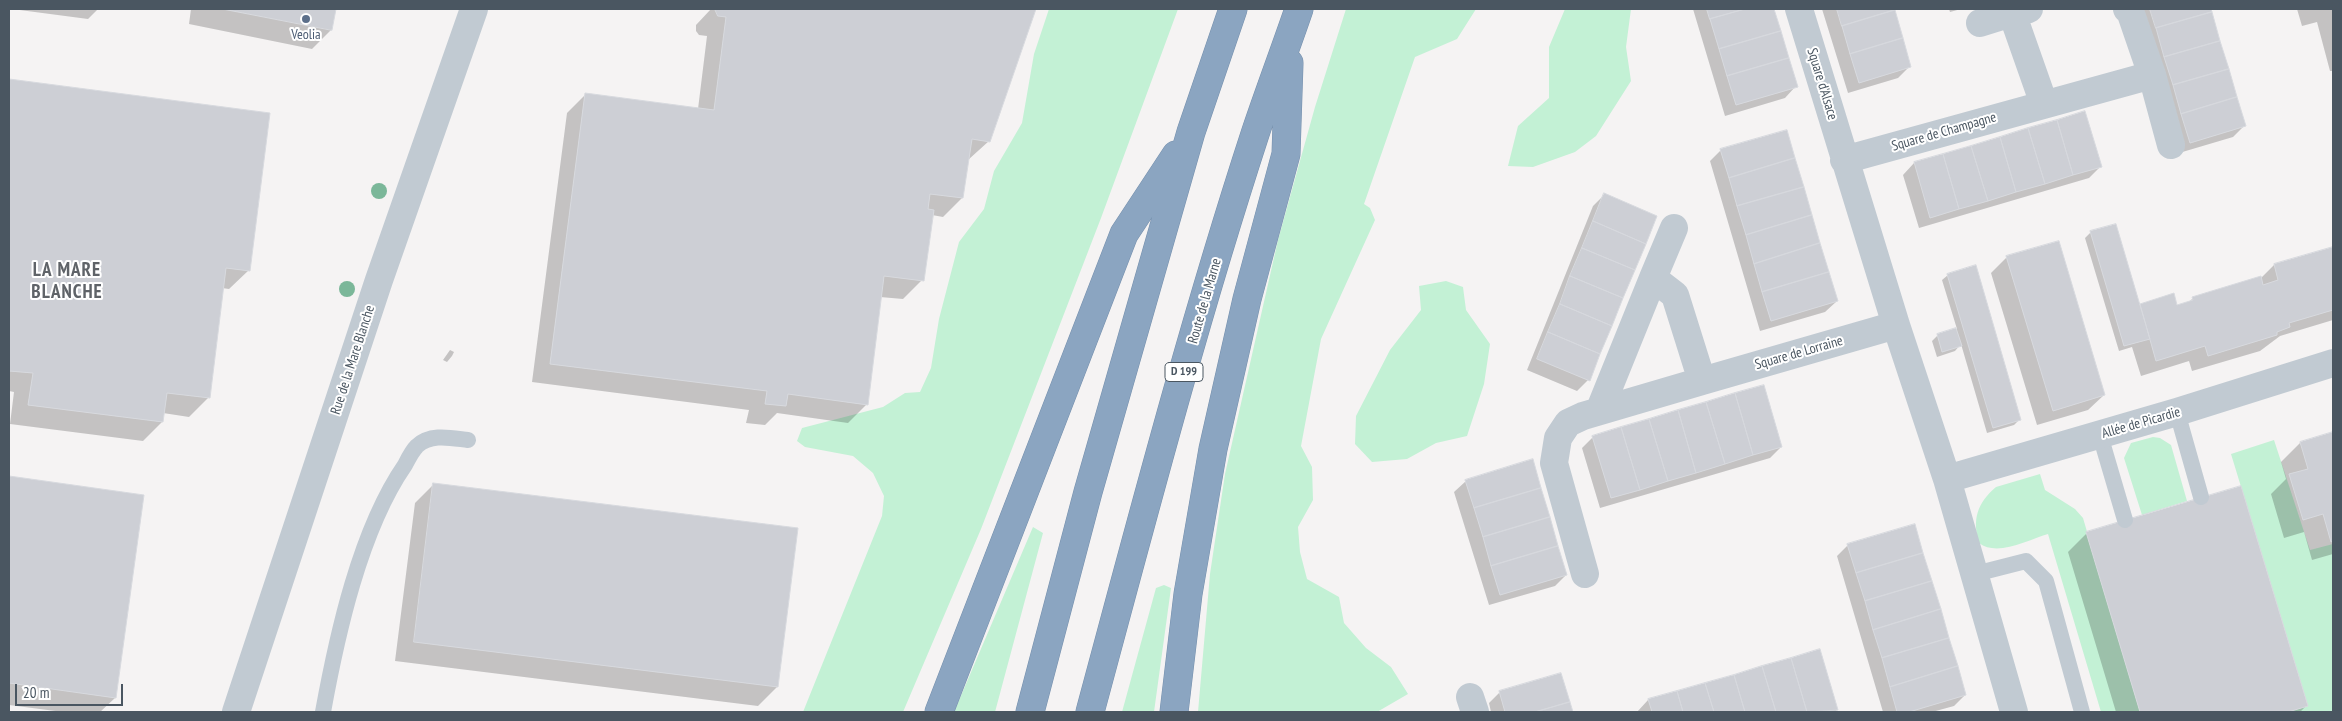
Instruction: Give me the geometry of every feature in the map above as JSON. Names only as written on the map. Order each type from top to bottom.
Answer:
[{"type":"highway","points":[[1030,712],[1085,501],[1190,132],[1233,9]]},
{"type":"highway","name":"Route de la Marne","points":[[1090,712],[1138,533],[1214,268],[1256,133],[1299,9]]},
{"type":"highway","points":[[1174,712],[1188,594],[1213,449],[1247,299],[1286,154],[1290,36]]},
{"type":"highway","points":[[939,712],[1124,234],[1190,132]]},
{"type":"street","name":"Rue de la Mare Blanche","points":[[236,712],[379,280],[474,9]]},
{"type":"street","name":"Square d'Alsace","points":[[1798,9],[1844,160]]},
{"type":"street","points":[[2127,9],[2130,11],[2152,75],[2171,145]]},
{"type":"street","points":[[1980,23],[2021,11],[2044,104]]},
{"type":"street","name":"Square de Champagne","points":[[1844,160],[2152,75]]},
{"type":"street","points":[[1844,160],[1947,479],[2014,712]]},
{"type":"street","points":[[1600,409],[1674,228]]},
{"type":"street","points":[[1653,278],[1675,295],[1702,380]]},
{"type":"street","name":"Square de Lorraine","points":[[1585,574],[1554,463],[1558,438],[1568,423],[1600,409],[1896,325]]},
{"type":"street","name":"Allée de Picardie","points":[[1947,479],[2177,412],[2333,363]]},
{"type":"lane","points":[[2177,412],[2201,497]]},
{"type":"lane","points":[[2100,434],[2125,520]]},
{"type":"lane","points":[[323,712],[333,651],[363,555],[389,487],[418,445],[439,436],[468,440]]},
{"type":"lane","points":[[1975,574],[2026,561],[2046,581],[2082,712]]},
{"type":"green space","points":[[1049,9],[1178,9],[1101,218],[981,529],[903,712],[803,712],[882,516],[884,496],[873,473],[853,456],[805,447],[797,441],[802,428],[883,407],[905,393],[920,392],[931,368],[939,319],[959,242],[984,209],[994,171],[1022,123],[1034,54]]},
{"type":"green space","points":[[1346,9],[1476,9],[1457,39],[1415,57],[1364,204],[1370,208],[1375,220],[1321,339],[1301,446],[1312,467],[1313,500],[1298,527],[1300,552],[1307,579],[1339,597],[1344,623],[1366,648],[1391,667],[1408,694],[1377,712],[1198,712],[1210,574],[1225,474],[1278,240],[1315,107]]},
{"type":"green space","points":[[1565,9],[1631,9],[1626,47],[1631,81],[1596,136],[1575,152],[1533,167],[1508,166],[1518,126],[1549,98],[1549,47]]},
{"type":"green space","points":[[1446,281],[1463,287],[1466,310],[1490,344],[1484,384],[1467,436],[1436,443],[1407,459],[1372,462],[1355,444],[1356,416],[1390,350],[1421,310],[1419,286]]},
{"type":"green space","points":[[2153,437],[2160,438],[2171,445],[2187,501],[2142,515],[2124,458],[2131,443]]},
{"type":"green space","points":[[2274,440],[2310,550],[2333,544],[2333,712],[2288,712],[2308,706],[2231,454]]},
{"type":"green space","points":[[2040,474],[2045,490],[2075,509],[2083,518],[2140,712],[2101,712],[2048,534],[2003,548],[1986,547],[1979,543],[1976,519],[1984,499],[1996,487]]},
{"type":"green space","points":[[1033,527],[1043,533],[995,712],[954,712]]},
{"type":"green space","points":[[1164,585],[1171,588],[1154,712],[1122,712],[1156,588]]},
{"type":"building","name":"Veolia","points":[[223,9],[336,9],[332,30]]},
{"type":"building","points":[[715,9],[1036,9],[990,142],[972,139],[963,198],[930,194],[928,209],[934,210],[924,281],[884,276],[868,405],[788,394],[786,406],[765,404],[767,391],[550,364],[585,93],[714,110],[726,17],[718,16]]},
{"type":"building","points":[[1707,9],[1745,9],[1710,19]]},
{"type":"building","points":[[1745,9],[1774,9],[1781,31],[1719,49],[1710,19]]},
{"type":"building","points":[[1837,9],[1895,9],[1895,10],[1842,26]]},
{"type":"building","points":[[2150,9],[2211,9],[2212,12],[2156,28]]},
{"type":"building","points":[[1895,10],[1903,38],[1850,54],[1842,26]]},
{"type":"building","points":[[2212,12],[2220,41],[2164,57],[2156,28]]},
{"type":"building","points":[[1781,31],[1789,58],[1727,76],[1719,49]]},
{"type":"building","points":[[1903,38],[1911,67],[1859,83],[1850,54]]},
{"type":"building","points":[[2220,41],[2229,69],[2173,85],[2164,57]]},
{"type":"building","points":[[1789,58],[1798,87],[1736,105],[1727,76]]},
{"type":"building","points":[[2229,69],[2237,97],[2181,114],[2173,85]]},
{"type":"building","points":[[9,79],[270,113],[250,271],[226,268],[210,398],[167,393],[163,422],[28,405],[33,373],[9,371]]},
{"type":"building","points":[[2237,97],[2246,126],[2190,143],[2181,114]]},
{"type":"building","points":[[2085,111],[2102,167],[2073,175],[2057,120]]},
{"type":"building","points":[[2057,120],[2073,175],[2045,184],[2028,128]]},
{"type":"building","points":[[2028,128],[2045,184],[2016,192],[2000,137]]},
{"type":"building","points":[[1787,130],[1795,158],[1729,178],[1720,149]]},
{"type":"building","points":[[2000,137],[2016,192],[1988,201],[1971,146]]},
{"type":"building","points":[[1971,146],[1988,201],[1959,209],[1943,154]]},
{"type":"building","points":[[1943,154],[1959,209],[1930,218],[1914,162]]},
{"type":"building","points":[[1795,158],[1804,187],[1737,206],[1729,178]]},
{"type":"building","points":[[1804,187],[1812,215],[1746,235],[1737,206]]},
{"type":"building","points":[[1604,193],[1657,216],[1646,244],[1593,221]]},
{"type":"building","points":[[1812,215],[1820,243],[1754,264],[1746,235]]},
{"type":"building","points":[[1593,221],[1646,244],[1635,270],[1582,248]]},
{"type":"building","points":[[2116,224],[2150,339],[2124,346],[2090,231]]},
{"type":"building","points":[[2059,241],[2105,395],[2053,411],[2006,256]]},
{"type":"building","points":[[1820,243],[1829,272],[1762,292],[1754,264]]},
{"type":"building","points":[[2333,247],[2333,310],[2289,323],[2290,327],[2277,332],[2277,335],[2208,356],[2205,346],[2156,361],[2140,304],[2174,293],[2177,305],[2193,300],[2192,297],[2261,276],[2263,285],[2278,280],[2274,264]]},
{"type":"building","points":[[1582,248],[1635,270],[1623,298],[1570,276]]},
{"type":"building","points":[[1976,265],[2021,420],[1993,428],[1947,274]]},
{"type":"building","points":[[1829,272],[1838,301],[1771,321],[1762,292]]},
{"type":"building","points":[[1570,276],[1623,298],[1612,326],[1560,304]]},
{"type":"building","points":[[1560,304],[1612,326],[1600,354],[1548,332]]},
{"type":"building","points":[[1956,328],[1962,346],[1942,352],[1937,334]]},
{"type":"building","points":[[1548,332],[1600,354],[1590,381],[1537,359]]},
{"type":"building","points":[[1764,385],[1782,447],[1753,455],[1735,393]]},
{"type":"building","points":[[1735,393],[1753,455],[1725,464],[1706,402]]},
{"type":"building","points":[[1706,402],[1725,464],[1696,473],[1678,410]]},
{"type":"building","points":[[1678,410],[1696,473],[1668,481],[1649,419]]},
{"type":"building","points":[[1649,419],[1668,481],[1640,490],[1621,427]]},
{"type":"building","points":[[1621,427],[1640,490],[1611,498],[1592,436]]},
{"type":"building","points":[[2333,432],[2333,541],[2331,542],[2323,514],[2303,520],[2289,474],[2308,469],[2300,442]]},
{"type":"building","points":[[1533,459],[1541,488],[1474,508],[1465,480]]},
{"type":"building","points":[[9,476],[144,495],[116,698],[9,683]]},
{"type":"building","points":[[433,483],[798,528],[778,687],[414,642]]},
{"type":"building","points":[[2241,486],[2308,706],[2288,712],[2140,712],[2086,532]]},
{"type":"building","points":[[1541,488],[1550,517],[1483,537],[1474,508]]},
{"type":"building","points":[[1550,517],[1558,546],[1491,566],[1483,537]]},
{"type":"building","points":[[1915,524],[1923,553],[1856,573],[1847,544]]},
{"type":"building","points":[[1558,546],[1567,575],[1500,595],[1491,566]]},
{"type":"building","points":[[1923,553],[1932,581],[1865,601],[1856,573]]},
{"type":"building","points":[[1932,581],[1941,609],[1873,630],[1865,601]]},
{"type":"building","points":[[1941,609],[1949,638],[1882,658],[1873,630]]},
{"type":"building","points":[[1949,638],[1958,666],[1890,687],[1882,658]]},
{"type":"building","points":[[1820,649],[1838,710],[1807,712],[1791,658]]},
{"type":"building","points":[[1791,658],[1807,712],[1776,712],[1762,666]]},
{"type":"building","points":[[1762,666],[1776,712],[1745,712],[1734,675]]},
{"type":"building","points":[[1958,666],[1966,695],[1909,712],[1897,712],[1890,687]]},
{"type":"building","points":[[1561,673],[1570,702],[1535,712],[1505,712],[1499,691]]},
{"type":"building","points":[[1734,675],[1745,712],[1714,712],[1705,683]]},
{"type":"building","points":[[1705,683],[1714,712],[1683,712],[1677,691]]},
{"type":"building","points":[[1677,691],[1683,712],[1652,712],[1648,699]]},
{"type":"building","points":[[1570,702],[1573,712],[1535,712]]},
{"type":"place","name":"Veolia","points":[[306,19]]},
{"type":"district","name":"LA MARE BLANCHE","points":[[67,282]]}]
